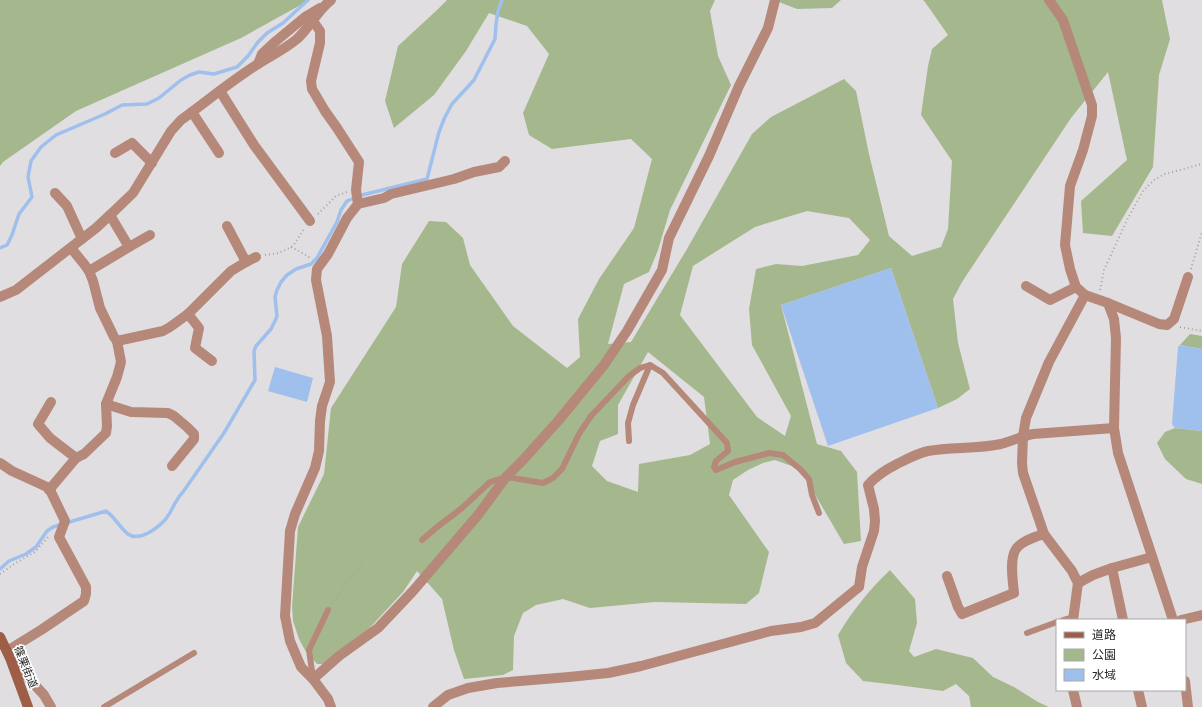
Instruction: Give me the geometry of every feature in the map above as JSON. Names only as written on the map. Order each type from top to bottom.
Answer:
[{"type":"main road","name":"篠栗街道","points":[[0,637],[9,655],[28,707]]},
{"type":"street","points":[[313,679],[339,656],[378,628],[413,591],[478,515],[506,477],[558,421],[604,365],[628,331],[662,270],[669,238],[709,156],[739,86],[768,28],[775,0]]},
{"type":"street","points":[[1049,0],[1063,20],[1092,105],[1092,116],[1083,150],[1070,186],[1065,245],[1070,269],[1076,287],[1085,295],[1108,302],[1159,324],[1167,324],[1174,319],[1188,277]]},
{"type":"street","points":[[0,297],[16,290],[71,248],[110,215],[133,193],[171,131],[181,120],[258,64],[296,39],[327,3]]},
{"type":"street","points":[[258,64],[262,54],[276,41],[305,17],[327,3]]},
{"type":"street","points":[[313,21],[320,31],[320,43],[311,81],[312,89],[359,162],[356,190],[358,204]]},
{"type":"street","points":[[220,91],[254,145],[310,221]]},
{"type":"street","points":[[192,112],[219,153]]},
{"type":"street","points":[[115,153],[132,143],[152,163]]},
{"type":"street","points":[[332,707],[313,679],[301,667],[290,642],[285,616],[290,531],[295,514],[315,468],[319,451],[322,406],[330,382],[327,336],[316,280],[317,269],[328,254],[346,218],[358,204],[384,198],[391,194],[454,179],[474,172],[499,167],[505,161]]},
{"type":"street","points":[[55,193],[67,206],[82,239]]},
{"type":"street","points":[[110,215],[129,247]]},
{"type":"street","points":[[227,226],[246,262]]},
{"type":"street","points":[[89,272],[150,235]]},
{"type":"street","points":[[50,490],[76,458],[84,454],[106,433],[106,404],[117,377],[121,362],[117,340],[100,308],[93,281],[84,264],[71,248]]},
{"type":"street","points":[[117,340],[163,331],[188,314],[231,271],[256,257]]},
{"type":"street","points":[[1026,286],[1050,300],[1076,287]]},
{"type":"street","points":[[1070,619],[1078,582],[1072,570],[1044,534],[1023,473],[1023,436],[1026,418],[1049,362],[1085,295]]},
{"type":"street","points":[[1108,302],[1114,319],[1116,338],[1114,428],[1118,453],[1173,619]]},
{"type":"street","points":[[188,314],[199,328],[195,348],[212,361]]},
{"type":"street","points":[[51,402],[38,424],[50,438],[76,458]]},
{"type":"street","points":[[106,404],[131,412],[168,413],[187,427],[194,434],[194,439],[172,466]]},
{"type":"street","points":[[433,707],[448,695],[468,688],[497,683],[608,673],[641,666],[771,631],[801,627],[815,623],[859,586],[862,567],[874,531],[875,521],[874,509],[868,485],[873,479],[891,467],[927,451],[1002,444],[1023,436],[1114,428]]},
{"type":"street","points":[[0,463],[12,471],[47,487],[50,490],[65,521],[59,536],[86,587],[84,601],[41,630],[9,655],[44,695],[51,707]]},
{"type":"street","points":[[947,576],[962,614],[1014,593],[1012,560],[1016,549],[1020,545],[1044,534]]},
{"type":"street","points":[[1078,582],[1112,568],[1152,557]]},
{"type":"street","points":[[1112,568],[1123,619]]},
{"type":"street","points":[[1185,619],[1202,615]]},
{"type":"street","points":[[1186,690],[1188,707]]},
{"type":"street","points":[[1073,691],[1077,707]]},
{"type":"street","points":[[1138,691],[1142,707]]},
{"type":"lane","points":[[629,441],[628,422],[633,405],[650,365]]},
{"type":"lane","points":[[422,540],[462,508],[490,482],[506,477],[543,483],[553,478],[562,469],[579,434],[591,416],[629,376],[640,368],[650,365],[663,373],[728,443],[728,451],[716,461],[714,467],[716,470],[735,462],[769,453],[783,455],[800,469],[809,479],[812,495],[819,513]]},
{"type":"lane","points":[[313,679],[309,650],[328,610]]},
{"type":"lane","points":[[1026,633],[1056,622]]},
{"type":"lane","points":[[104,707],[194,653]]},
{"type":"path","points":[[1098,299],[1104,270],[1127,220],[1143,191],[1154,180],[1164,174],[1202,164]]},
{"type":"path","points":[[1188,277],[1202,232]]},
{"type":"path","points":[[291,247],[310,257]]},
{"type":"path","points":[[1167,324],[1202,330]]},
{"type":"path","points":[[0,574],[35,552],[55,530],[62,529]]},
{"type":"path","points":[[328,610],[365,558]]},
{"type":"green space","points":[[0,0],[307,0],[306,2],[241,38],[76,111],[3,162],[0,166]]},
{"type":"green space","points":[[447,0],[715,0],[710,11],[718,56],[731,85],[670,210],[658,250],[649,272],[624,284],[608,344],[631,342],[687,249],[752,134],[771,117],[844,79],[856,91],[869,154],[889,236],[912,256],[941,247],[948,229],[952,161],[921,115],[932,49],[948,35],[923,0],[1162,0],[1170,39],[1159,75],[1153,167],[1112,236],[1083,233],[1081,201],[1127,160],[1108,72],[1071,118],[962,282],[953,299],[958,343],[970,389],[957,399],[938,408],[891,268],[781,305],[817,444],[841,451],[857,472],[861,541],[844,544],[800,469],[775,460],[763,463],[748,470],[733,480],[729,495],[769,552],[759,593],[746,604],[655,602],[590,608],[563,599],[536,605],[523,613],[514,636],[513,670],[503,675],[464,679],[454,650],[442,599],[417,571],[403,592],[365,633],[325,664],[317,664],[306,652],[299,639],[293,621],[292,606],[298,527],[324,474],[331,408],[396,307],[402,264],[429,221],[446,222],[463,238],[470,265],[513,326],[567,368],[580,357],[578,319],[599,279],[634,228],[652,159],[631,139],[552,149],[529,135],[523,113],[549,54],[527,26],[489,13],[466,51],[434,95],[394,128],[385,101],[398,46]],"holes":[[[807,211],[849,218],[870,240],[858,255],[802,266],[776,264],[756,269],[749,309],[752,345],[791,416],[785,436],[757,417],[680,315],[693,266],[755,227]],[[648,352],[704,397],[710,444],[690,455],[639,464],[638,492],[607,481],[592,466],[600,441],[618,434],[618,405]]]},
{"type":"green space","points":[[774,0],[841,0],[832,8],[797,9]]},
{"type":"green space","points":[[1190,334],[1202,336],[1202,349],[1180,345]]},
{"type":"green space","points":[[1175,428],[1202,431],[1202,484],[1186,479],[1165,459],[1157,443],[1165,432]]},
{"type":"green space","points":[[890,570],[915,599],[917,623],[909,651],[914,657],[936,649],[973,658],[993,677],[1049,707],[971,707],[969,696],[956,684],[943,691],[863,681],[846,663],[838,635],[862,601]]},
{"type":"water","points":[[891,268],[938,408],[828,446],[781,305]]},
{"type":"water","points":[[1180,345],[1202,349],[1202,431],[1175,428],[1172,424],[1178,347]]},
{"type":"water","points":[[275,367],[313,378],[307,402],[268,391]]},
{"type":"waterway","points":[[0,248],[7,245],[19,214],[32,197],[28,177],[31,161],[41,147],[56,135],[122,105],[147,104],[159,98],[181,80],[190,75],[199,72],[214,74],[237,67],[267,33],[283,23],[308,0]]},
{"type":"waterway","points":[[0,569],[9,561],[26,554],[36,547],[47,531],[53,527],[106,511],[125,532],[132,536],[142,536],[147,534],[157,528],[164,521],[177,499],[224,433],[255,380],[254,351],[256,346],[271,329],[277,316],[275,297],[281,282],[287,275],[296,269],[311,264],[317,258],[347,201],[362,195],[427,179],[439,132],[445,117],[452,104],[474,80],[495,39],[498,11],[502,0]]}]
